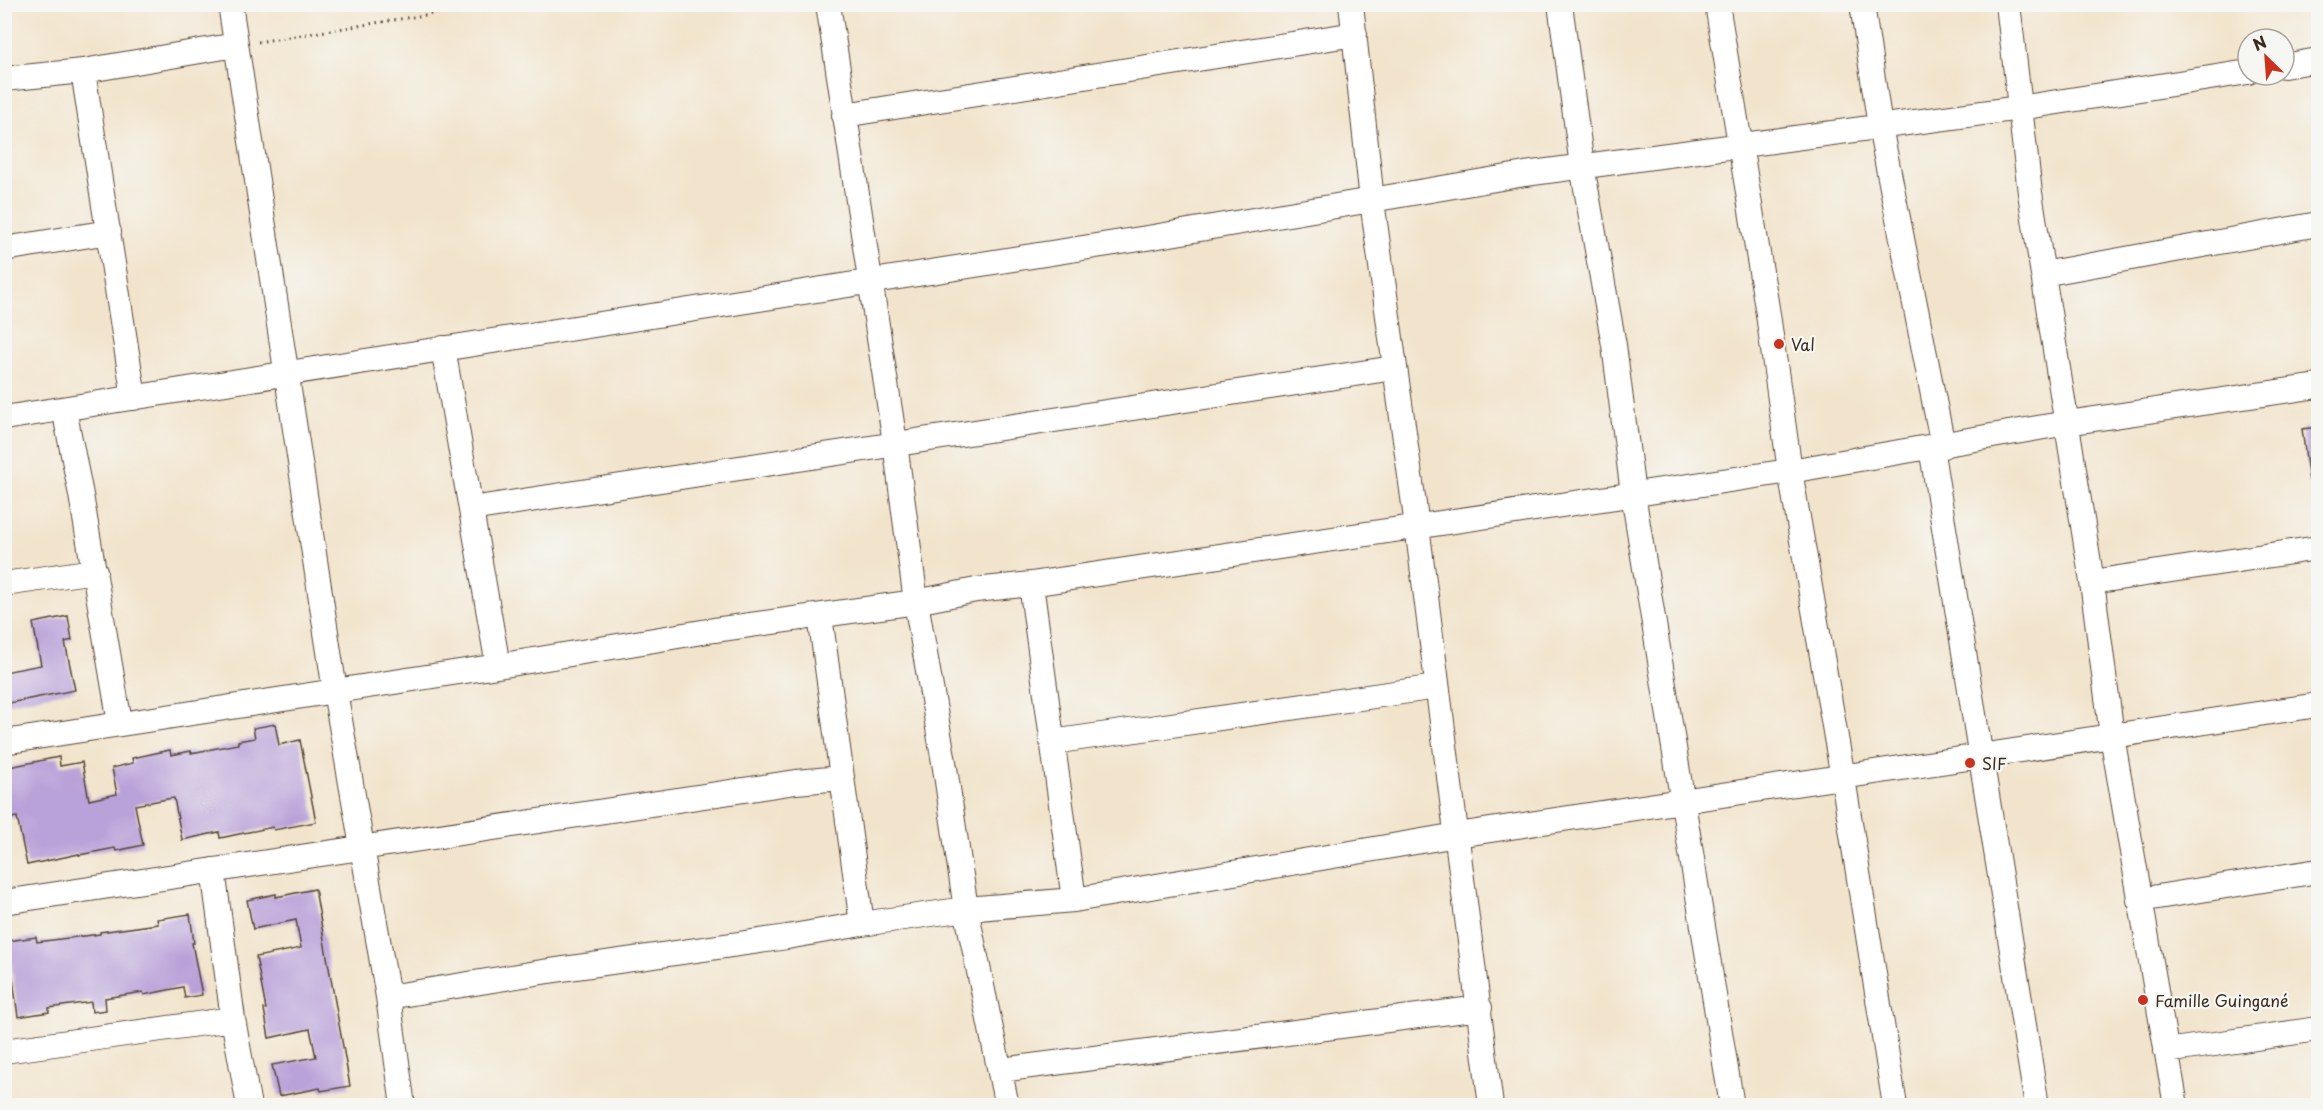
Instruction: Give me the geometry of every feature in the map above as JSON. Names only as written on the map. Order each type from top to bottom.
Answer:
[{"type":"street","points":[[230,4],[335,691],[360,847],[388,997],[403,1106]]},
{"type":"street","points":[[828,4],[895,443],[916,602],[945,768],[966,909],[1007,1106]]},
{"type":"street","points":[[1351,4],[1372,201],[1417,526],[1491,1106]]},
{"type":"street","points":[[1560,4],[1582,166],[1614,345],[1632,494],[1732,1106]]},
{"type":"street","points":[[1718,4],[1790,471],[1843,778],[1895,1106]]},
{"type":"street","points":[[1862,4],[1880,127],[1937,447],[2037,1106]]},
{"type":"street","points":[[2008,4],[2043,274],[2092,582],[2112,736],[2176,1106]]},
{"type":"street","points":[[844,116],[1355,33]]},
{"type":"street","points":[[4,79],[83,71],[236,45]]},
{"type":"street","points":[[2296,64],[2319,60]]},
{"type":"street","points":[[83,71],[134,398]]},
{"type":"street","points":[[4,418],[871,282],[1582,166],[2020,108],[2236,74]]},
{"type":"street","points":[[2043,274],[2319,224]]},
{"type":"street","points":[[4,249],[109,232]]},
{"type":"street","points":[[443,348],[498,666]]},
{"type":"street","points":[[471,509],[1394,369]]},
{"type":"street","points":[[4,742],[498,666],[714,630],[916,602],[976,590],[1030,584],[1790,471],[2067,423],[2319,386]]},
{"type":"street","points":[[64,409],[95,571],[120,723]]},
{"type":"street","points":[[2092,582],[2319,548]]},
{"type":"street","points":[[4,584],[95,571]]},
{"type":"street","points":[[1030,584],[1074,900]]},
{"type":"street","points":[[820,616],[862,924]]},
{"type":"street","points":[[1052,742],[1437,687]]},
{"type":"street","points":[[388,997],[966,909],[1074,900],[1457,835],[2319,705]]},
{"type":"street","points":[[4,902],[777,785],[841,778]]},
{"type":"street","points":[[213,870],[233,1019],[249,1106]]},
{"type":"street","points":[[2139,900],[2319,871]]},
{"type":"street","points":[[1001,1070],[1480,1008]]},
{"type":"street","points":[[5,1048],[233,1019]]},
{"type":"street","points":[[2166,1051],[2319,1029]]},
{"type":"path","points":[[236,45],[493,4]]},
{"type":"building","points":[[2319,427],[2319,480],[2309,481],[2302,429]]},
{"type":"building","points":[[68,616],[72,640],[65,642],[75,690],[4,704],[4,672],[41,665],[33,623]]},
{"type":"building","points":[[275,724],[279,745],[300,740],[316,822],[274,830],[273,827],[220,838],[219,832],[182,840],[174,798],[167,799],[135,805],[143,845],[116,851],[115,848],[79,854],[27,865],[17,817],[4,819],[4,768],[59,757],[60,766],[82,762],[89,800],[117,794],[112,768],[133,763],[132,758],[170,750],[171,755],[238,744],[238,741],[255,738],[253,728]]},
{"type":"building","points":[[315,889],[350,1086],[321,1091],[320,1088],[279,1096],[272,1065],[316,1057],[310,1029],[269,1038],[256,957],[301,948],[296,920],[253,929],[247,900]]},
{"type":"building","points":[[190,914],[194,943],[192,943],[202,995],[185,998],[183,987],[144,995],[143,992],[105,998],[106,1010],[92,1012],[91,1002],[49,1008],[49,1012],[18,1017],[8,941],[36,937],[37,942],[100,934],[100,932],[158,924],[157,919]]},
{"type":"place","name":"Val","points":[[1779,344]]},
{"type":"place","name":"SIF","points":[[1970,763]]},
{"type":"place","name":"Famille Guingané","points":[[2143,1000]]}]
